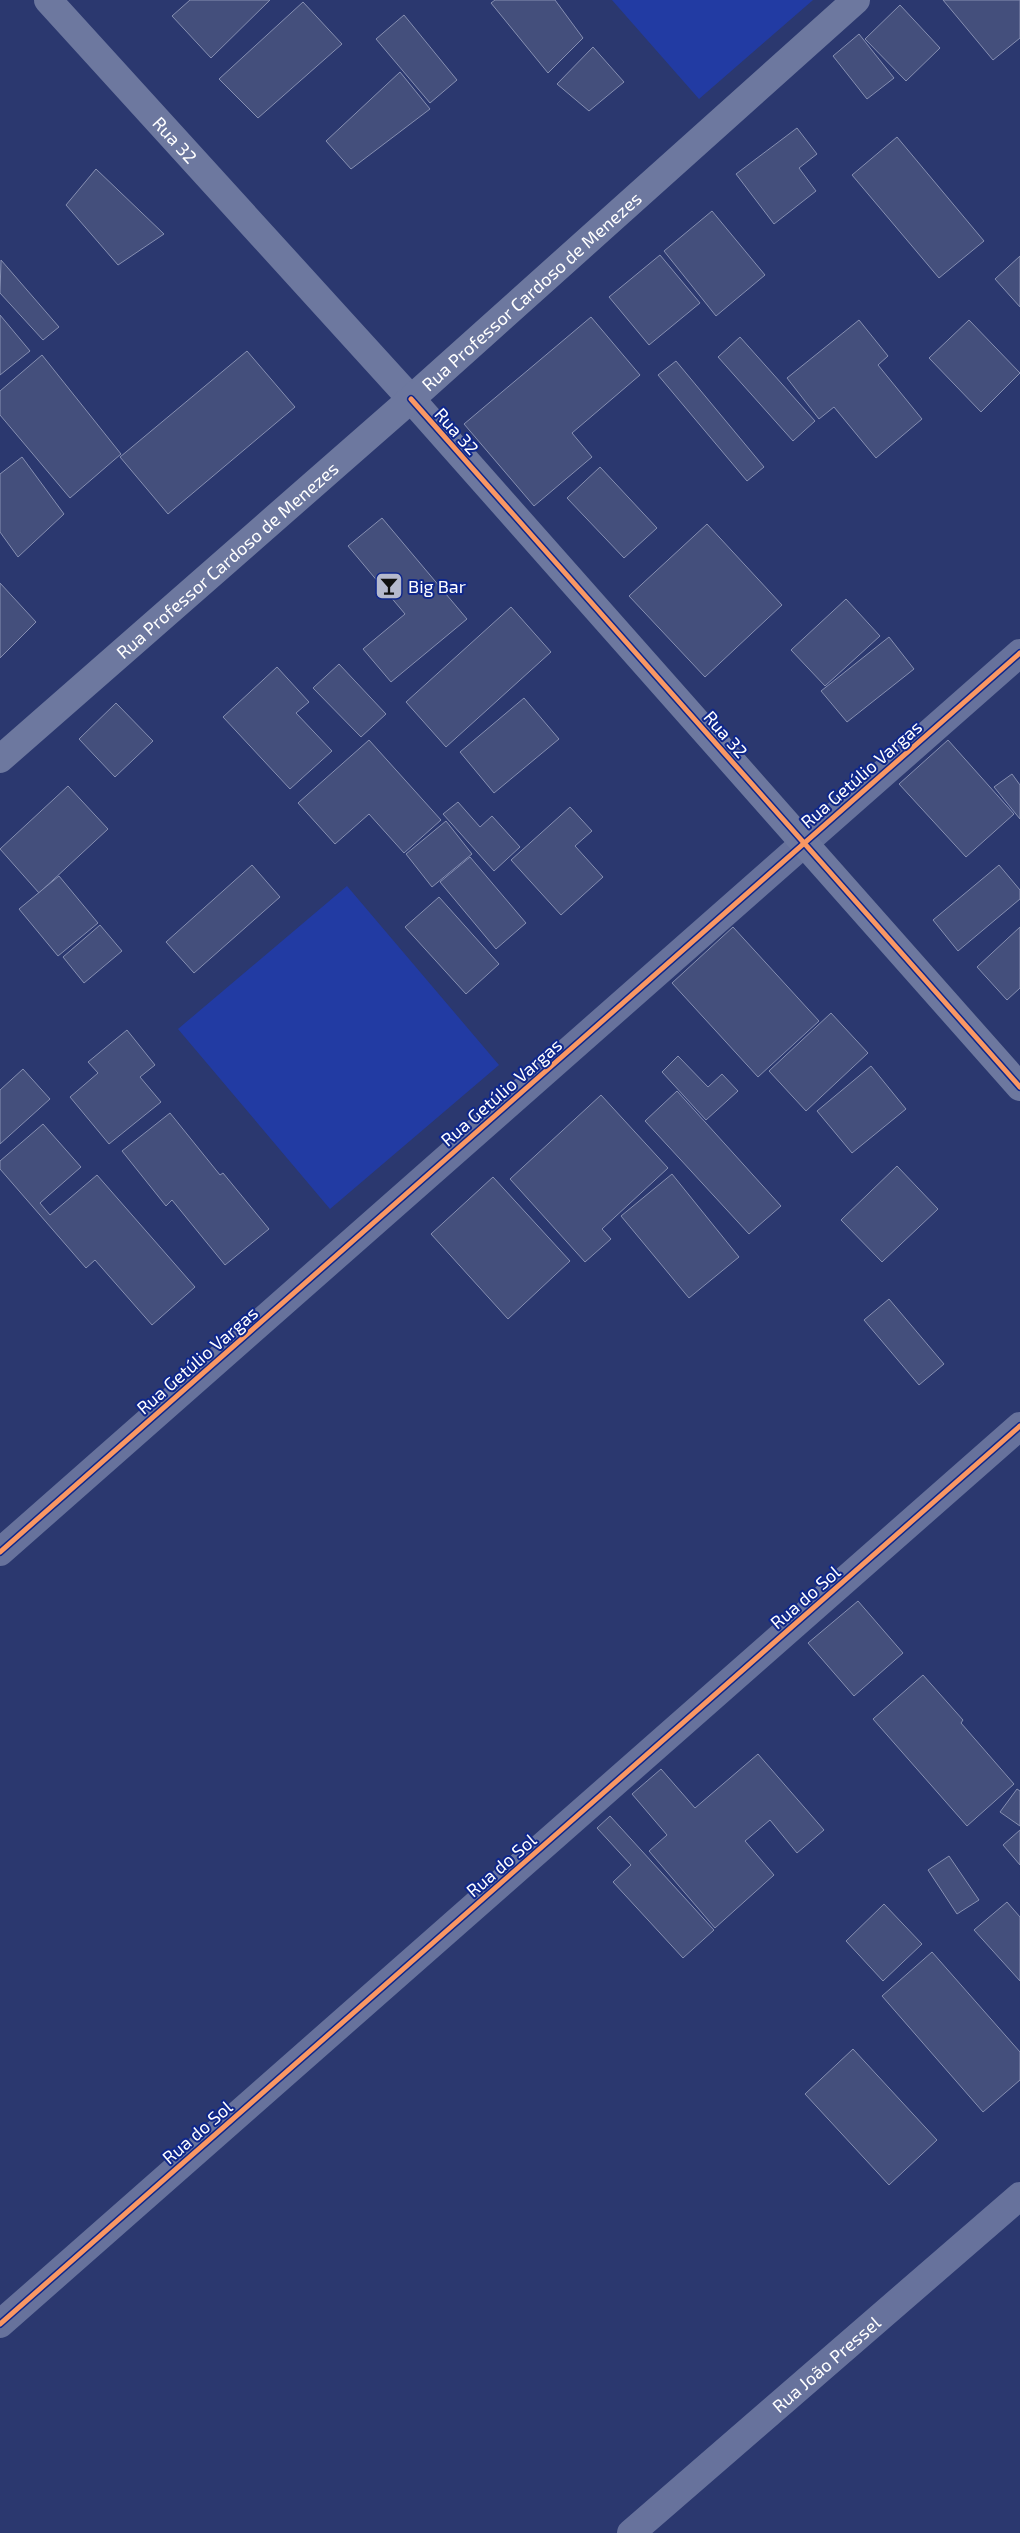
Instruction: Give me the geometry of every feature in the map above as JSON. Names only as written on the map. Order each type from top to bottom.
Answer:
[{"type":"main road","name":"Rua 32","points":[[48,0],[411,399],[1020,1087]]},
{"type":"main road","name":"Rua Professor Cardoso de Menezes","points":[[0,759],[411,399],[856,0]]},
{"type":"street","name":"Rua Getúlio Vargas","points":[[0,1552],[1020,653]]},
{"type":"street","name":"Rua do Sol","points":[[0,2324],[1020,1426]]},
{"type":"street","name":"Rua João Pressel","points":[[630,2533],[1020,2196]]},
{"type":"shaded area","points":[[612,0],[813,0],[699,99]]},
{"type":"shaded area","points":[[347,886],[499,1065],[330,1209],[178,1029]]},
{"type":"building","points":[[190,0],[270,0],[211,58],[172,16]]},
{"type":"building","points":[[495,0],[555,0],[583,38],[548,73],[491,3]]},
{"type":"building","points":[[943,0],[1020,0],[1020,38],[993,60]]},
{"type":"building","points":[[303,2],[342,44],[258,118],[219,79]]},
{"type":"building","points":[[900,5],[940,48],[906,81],[865,39]]},
{"type":"building","points":[[404,15],[457,80],[430,103],[376,39]]},
{"type":"building","points":[[859,34],[894,78],[867,99],[833,56]]},
{"type":"building","points":[[593,47],[624,82],[589,111],[557,84]]},
{"type":"building","points":[[400,72],[430,109],[351,169],[326,141]]},
{"type":"building","points":[[797,128],[817,154],[799,168],[816,191],[774,224],[736,174]]},
{"type":"building","points":[[897,137],[984,241],[939,278],[852,175]]},
{"type":"building","points":[[96,169],[164,234],[118,265],[66,205]]},
{"type":"building","points":[[712,211],[765,275],[716,316],[664,251]]},
{"type":"building","points":[[660,255],[700,303],[649,345],[609,297]]},
{"type":"building","points":[[1020,256],[1020,307],[995,279]]},
{"type":"building","points":[[1,260],[59,327],[43,340],[0,293]]},
{"type":"building","points":[[0,315],[30,351],[0,375]]},
{"type":"building","points":[[591,317],[640,375],[572,433],[592,457],[534,506],[464,424]]},
{"type":"building","points":[[859,320],[888,356],[878,365],[922,419],[876,458],[834,407],[819,419],[787,378]]},
{"type":"building","points":[[969,320],[1020,373],[981,412],[929,358]]},
{"type":"building","points":[[740,337],[815,421],[793,441],[718,357]]},
{"type":"building","points":[[247,351],[295,407],[168,514],[120,457]]},
{"type":"building","points":[[42,355],[121,454],[70,498],[0,415],[0,391]]},
{"type":"building","points":[[676,361],[764,467],[747,481],[658,375]]},
{"type":"building","points":[[22,457],[64,514],[18,557],[0,532],[0,474]]},
{"type":"building","points":[[600,467],[657,528],[624,558],[567,498]]},
{"type":"building","points":[[382,518],[467,619],[391,682],[363,649],[405,614],[348,546]]},
{"type":"building","points":[[707,524],[782,605],[705,677],[629,596]]},
{"type":"building","points":[[0,583],[36,622],[0,658]]},
{"type":"building","points":[[846,599],[880,636],[825,686],[791,650]]},
{"type":"building","points":[[511,607],[551,652],[446,747],[406,702]]},
{"type":"building","points":[[889,637],[914,669],[847,722],[821,691]]},
{"type":"building","points":[[339,664],[386,714],[361,737],[313,688]]},
{"type":"building","points":[[277,667],[309,702],[296,713],[332,751],[290,789],[223,717]]},
{"type":"building","points":[[524,698],[559,739],[494,793],[460,752]]},
{"type":"building","points":[[116,703],[153,741],[115,777],[79,739]]},
{"type":"building","points":[[369,740],[441,820],[404,853],[369,814],[335,844],[298,803]]},
{"type":"building","points":[[948,740],[1014,814],[966,857],[899,784]]},
{"type":"building","points":[[1012,774],[1020,785],[1020,819],[994,787]]},
{"type":"building","points":[[68,786],[108,829],[39,893],[0,849]]},
{"type":"building","points":[[458,802],[480,827],[492,816],[520,847],[494,871],[443,814]]},
{"type":"building","points":[[570,807],[592,831],[575,846],[603,877],[561,915],[511,860]]},
{"type":"building","points":[[446,821],[472,854],[432,887],[406,854]]},
{"type":"building","points":[[470,857],[526,923],[496,949],[440,882]]},
{"type":"building","points":[[252,865],[280,897],[194,973],[166,942]]},
{"type":"building","points":[[999,865],[1020,890],[1020,899],[958,951],[933,920]]},
{"type":"building","points":[[59,876],[98,923],[58,956],[19,909]]},
{"type":"building","points":[[439,897],[499,964],[466,994],[405,927]]},
{"type":"building","points":[[100,925],[122,951],[84,983],[63,957]]},
{"type":"building","points":[[733,927],[819,1021],[758,1077],[672,983]]},
{"type":"building","points":[[1020,927],[1020,988],[1007,1000],[977,967]]},
{"type":"building","points":[[831,1013],[868,1053],[806,1111],[769,1071]]},
{"type":"building","points":[[127,1030],[155,1065],[140,1077],[161,1102],[109,1144],[70,1097],[98,1073],[88,1062]]},
{"type":"building","points":[[678,1056],[708,1087],[722,1074],[738,1091],[706,1120],[662,1072]]},
{"type":"building","points":[[871,1066],[906,1109],[852,1153],[817,1111]]},
{"type":"building","points":[[23,1069],[50,1099],[0,1144],[0,1090]]},
{"type":"building","points":[[677,1091],[781,1206],[749,1234],[645,1121]]},
{"type":"building","points":[[601,1095],[668,1168],[602,1229],[611,1239],[585,1262],[510,1179]]},
{"type":"building","points":[[170,1113],[220,1175],[223,1173],[269,1229],[225,1265],[172,1200],[166,1206],[122,1151]]},
{"type":"building","points":[[43,1124],[81,1167],[40,1203],[50,1215],[97,1175],[195,1287],[152,1325],[95,1260],[86,1268],[0,1169],[0,1161]]},
{"type":"building","points":[[897,1166],[938,1209],[882,1262],[841,1220]]},
{"type":"building","points":[[672,1174],[739,1257],[689,1298],[621,1216]]},
{"type":"building","points":[[493,1177],[570,1261],[508,1319],[431,1234]]},
{"type":"building","points":[[889,1299],[944,1364],[919,1385],[864,1320]]},
{"type":"building","points":[[858,1601],[903,1653],[854,1696],[808,1643]]},
{"type":"building","points":[[923,1675],[963,1720],[961,1723],[1014,1784],[967,1826],[873,1719]]},
{"type":"building","points":[[758,1754],[824,1830],[797,1853],[770,1820],[745,1841],[774,1875],[715,1928],[649,1851],[667,1835],[632,1794],[661,1769],[695,1808]]},
{"type":"building","points":[[1017,1789],[1020,1791],[1020,1826],[1000,1812]]},
{"type":"building","points":[[610,1816],[714,1930],[683,1958],[613,1882],[631,1865],[597,1828]]},
{"type":"building","points":[[1020,1830],[1020,1865],[1003,1845]]},
{"type":"building","points":[[949,1856],[979,1900],[957,1914],[928,1870]]},
{"type":"building","points":[[1007,1902],[1020,1917],[1020,1981],[974,1930]]},
{"type":"building","points":[[884,1904],[922,1944],[883,1981],[846,1941]]},
{"type":"building","points":[[932,1952],[1020,2052],[1020,2080],[983,2112],[882,1996]]},
{"type":"building","points":[[853,2049],[937,2140],[889,2185],[805,2094]]},
{"type":"cycle path","points":[[411,399],[1020,1087]]},
{"type":"cycle path","points":[[0,1552],[1020,653]]},
{"type":"cycle path","points":[[0,2324],[1020,1426]]},
{"type":"place","name":"Big Bar","points":[[389,586]]}]
